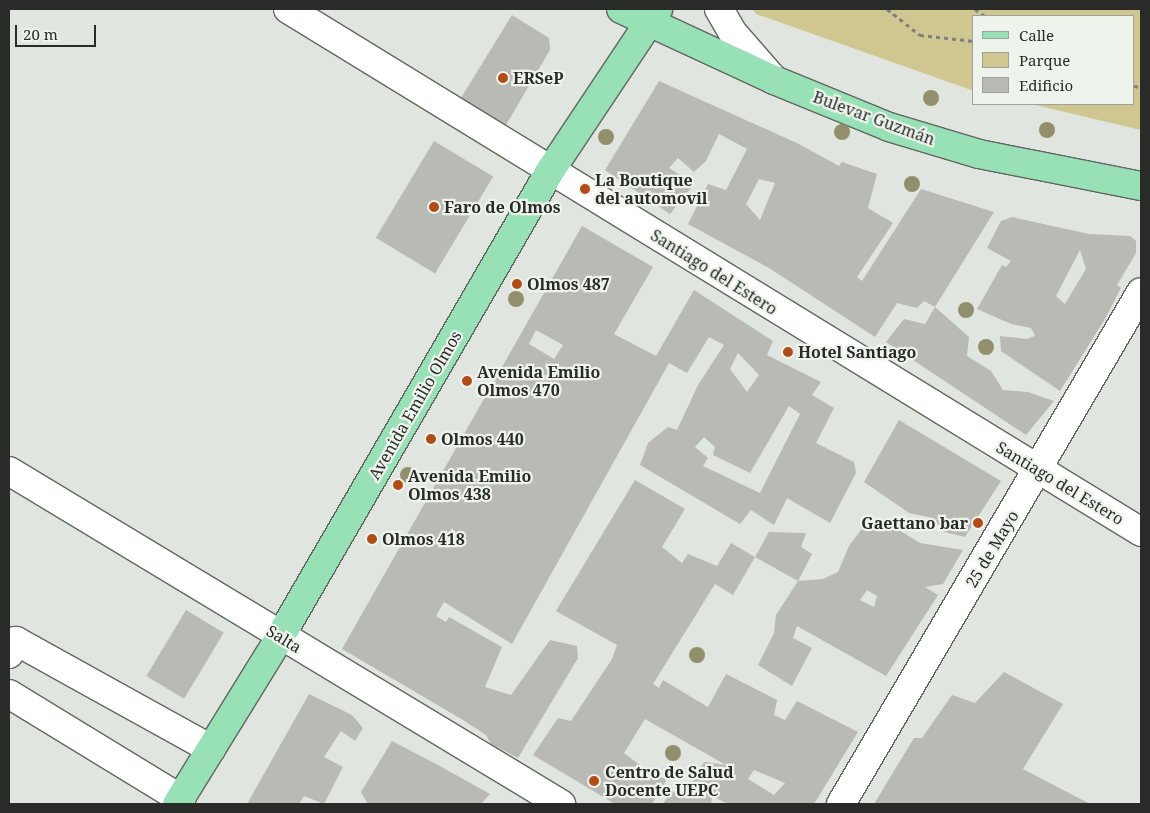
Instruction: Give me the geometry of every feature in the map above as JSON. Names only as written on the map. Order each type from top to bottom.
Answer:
[{"type":"main road","name":"Bulevar Guzmán","points":[[621,9],[653,16],[774,80],[889,127],[979,154],[1141,186]]},
{"type":"main road","name":"Avenida Emilio Olmos","points":[[179,802],[280,636],[550,171],[653,16]]},
{"type":"street","name":"Santiago del Estero","points":[[288,9],[1141,532]]},
{"type":"street","points":[[719,9],[734,33],[774,80]]},
{"type":"street","name":"25 de Mayo","points":[[841,804],[1141,292]]},
{"type":"street","name":"Salta","points":[[9,471],[561,804]]},
{"type":"street","points":[[9,654],[16,641],[211,749]]},
{"type":"street","points":[[9,694],[179,802]]},
{"type":"path","points":[[887,9],[920,34],[972,41]]},
{"type":"green space","points":[[753,9],[1141,9],[1141,130],[1035,105],[1135,105],[1135,15],[972,15],[972,90],[756,14]]},
{"type":"building","name":"ERSeP","points":[[512,15],[549,38],[550,50],[506,125],[491,128],[456,106]]},
{"type":"building","points":[[659,81],[799,144],[839,166],[842,162],[877,174],[868,208],[893,223],[857,277],[862,281],[921,189],[994,212],[935,307],[924,301],[917,308],[897,303],[875,337],[769,268],[688,224],[708,184],[726,190],[747,149],[719,134],[706,161],[694,172],[678,158],[669,168],[694,184],[670,214],[605,170]],"holes":[[[759,179],[775,183],[760,220],[746,204]]]},
{"type":"building","name":"Faro de Olmos","points":[[434,141],[493,177],[435,273],[376,238]]},
{"type":"building","points":[[1012,217],[1089,234],[1130,236],[1136,241],[1136,253],[1117,285],[1121,288],[1105,319],[1060,391],[1001,351],[1000,336],[1026,339],[1035,336],[1031,328],[1011,324],[977,309],[1002,265],[1006,267],[1011,261],[987,248],[1001,221]],"holes":[[[1080,250],[1086,269],[1065,304],[1056,296]]]},
{"type":"building","points":[[582,226],[653,267],[614,334],[656,356],[694,290],[773,341],[767,355],[821,382],[812,395],[834,408],[816,443],[854,462],[856,473],[830,523],[787,498],[774,525],[751,510],[740,524],[640,465],[648,443],[668,427],[677,430],[698,385],[724,345],[709,337],[687,373],[669,363],[512,644],[444,602],[436,616],[446,622],[449,617],[502,647],[485,687],[511,695],[550,640],[577,646],[578,658],[518,758],[491,744],[486,735],[463,720],[342,649]],"holes":[[[536,330],[563,345],[554,359],[529,344]],[[738,353],[759,375],[747,392],[730,369]],[[789,406],[800,414],[760,493],[703,466],[708,458],[695,447],[704,437],[715,447],[713,455],[750,473]]]},
{"type":"building","points":[[935,307],[969,337],[967,356],[991,371],[1003,390],[1028,392],[1054,401],[1026,435],[886,342],[904,319],[925,324]]},
{"type":"building","points":[[899,420],[1001,481],[965,537],[944,532],[933,518],[909,513],[864,482]]},
{"type":"building","points":[[635,480],[685,509],[662,547],[682,563],[688,554],[717,566],[731,543],[755,557],[733,595],[715,584],[653,684],[659,688],[663,680],[708,707],[726,674],[777,700],[774,715],[785,720],[797,701],[858,732],[814,804],[728,804],[712,796],[711,804],[663,804],[671,791],[694,796],[699,789],[690,777],[705,762],[726,765],[645,719],[624,753],[653,775],[667,779],[652,804],[615,804],[533,755],[558,718],[571,721],[612,659],[617,645],[556,611]],"holes":[[[754,770],[785,783],[774,795],[748,779]]]},
{"type":"building","points":[[869,519],[881,519],[920,543],[963,550],[943,584],[925,587],[938,595],[886,676],[797,626],[793,638],[812,648],[792,686],[758,665],[774,633],[776,615],[798,581],[823,579],[838,572],[849,546]],"holes":[[[867,590],[877,596],[874,607],[860,600]]]},
{"type":"building","points":[[769,532],[806,533],[801,547],[812,554],[798,581],[755,557]]},
{"type":"building","points":[[186,610],[224,633],[184,699],[146,676]]},
{"type":"building","points":[[1004,672],[1063,704],[1023,769],[1090,804],[874,804],[914,738],[922,738],[952,695],[975,703]]},
{"type":"building","points":[[309,694],[352,715],[363,728],[355,741],[341,731],[324,757],[343,767],[324,804],[304,796],[299,804],[247,804]]},
{"type":"building","points":[[392,741],[490,794],[481,804],[368,804],[361,792]]},
{"type":"place","name":"ERSeP","points":[[503,78]]},
{"type":"place","name":"La Boutique del automovil","points":[[585,189]]},
{"type":"place","name":"Faro de Olmos","points":[[434,207]]},
{"type":"place","name":"Olmos 487","points":[[517,284]]},
{"type":"place","name":"Hotel Santiago","points":[[788,352]]},
{"type":"place","name":"Avenida Emilio Olmos 470","points":[[467,381]]},
{"type":"place","name":"Olmos 440","points":[[431,439]]},
{"type":"place","name":"Avenida Emilio Olmos 438","points":[[398,485]]},
{"type":"place","name":"Gaettano bar","points":[[978,523]]},
{"type":"place","name":"Olmos 418","points":[[372,539]]},
{"type":"place","name":"Centro de Salud Docente UEPC","points":[[594,781]]}]
